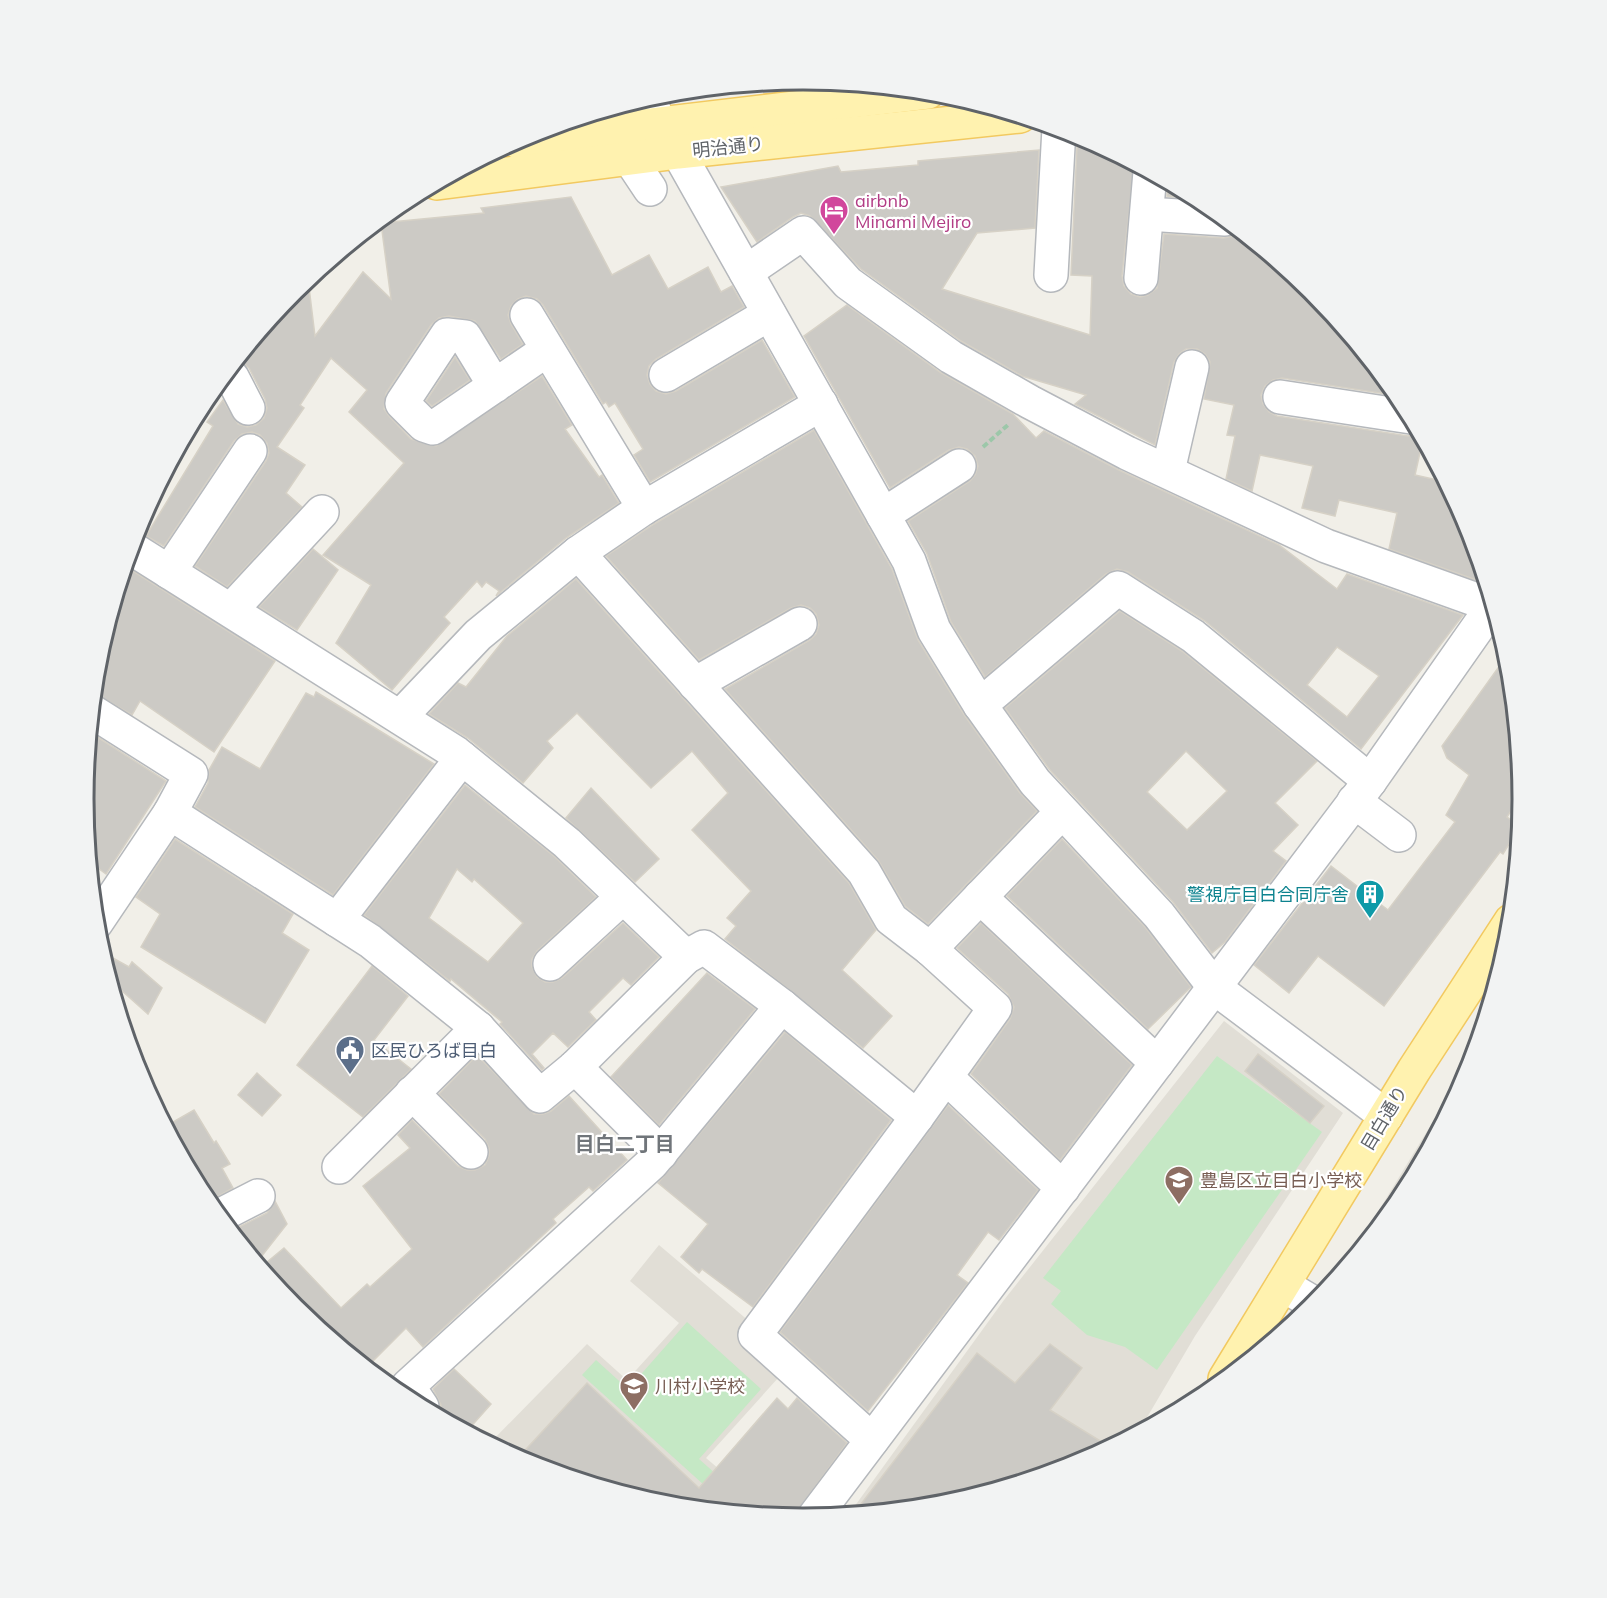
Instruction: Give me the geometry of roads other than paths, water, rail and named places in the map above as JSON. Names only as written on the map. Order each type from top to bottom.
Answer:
[{"type":"main road","name":"明治通り","points":[[576,128],[654,111],[885,95]]},
{"type":"main road","name":"明治通り","points":[[457,180],[678,152],[1000,118]]},
{"type":"main road","name":"目白通り","points":[[1238,1358],[1386,1116],[1498,941]]},
{"type":"street","points":[[1051,275],[1058,138]]},
{"type":"street","points":[[678,152],[909,561],[934,630],[980,705],[1035,782],[1159,915],[1215,988],[1386,1116]]},
{"type":"street","points":[[630,159],[650,189]]},
{"type":"street","points":[[1141,278],[1149,180]]},
{"type":"street","points":[[1147,214],[1209,218]]},
{"type":"street","points":[[746,272],[803,233],[848,283],[951,357],[1030,402],[1128,453],[1326,546],[1474,598],[1485,604]]},
{"type":"street","points":[[666,375],[769,314]]},
{"type":"street","points":[[527,315],[644,508]]},
{"type":"street","points":[[495,386],[547,350]]},
{"type":"street","points":[[1168,471],[1192,367]]},
{"type":"street","points":[[233,379],[248,408]]},
{"type":"street","points":[[1280,397],[1399,415]]},
{"type":"street","points":[[400,717],[478,634],[578,553],[644,508],[821,405]]},
{"type":"street","points":[[169,572],[250,450]]},
{"type":"street","points":[[883,515],[959,466]]},
{"type":"street","points":[[231,610],[322,512]]},
{"type":"street","points":[[139,553],[462,758],[567,843],[686,957]]},
{"type":"street","points":[[578,553],[864,872],[891,919],[930,949],[995,1008],[755,1335],[872,1440]]},
{"type":"street","points":[[980,705],[1118,588],[1193,636],[1362,791],[1399,836]]},
{"type":"street","points":[[821,1507],[1362,791],[1488,614]]},
{"type":"street","points":[[695,684],[800,624]]},
{"type":"street","points":[[100,716],[191,774],[171,813],[104,911]]},
{"type":"street","points":[[336,920],[462,758]]},
{"type":"street","points":[[930,949],[1062,812]]},
{"type":"street","points":[[171,813],[370,941],[478,1028],[540,1096],[575,1067],[686,957],[704,946],[782,1006],[917,1117]]},
{"type":"street","points":[[550,964],[623,897]]},
{"type":"street","points":[[980,897],[1158,1063]]},
{"type":"street","points":[[410,1389],[408,1386],[602,1210],[661,1153],[782,1006]]},
{"type":"street","points":[[339,1167],[478,1028]]},
{"type":"street","points":[[575,1067],[661,1153]]},
{"type":"street","points":[[946,1077],[1063,1188]]},
{"type":"street","points":[[412,1093],[471,1152]]},
{"type":"street","points":[[227,1212],[258,1196]]},
{"type":"street","points":[[1283,1285],[1306,1299]]},
{"type":"place","name":"airbnb Minami Mejiro","points":[[834,236]]},
{"type":"place","name":"警視庁目白合同庁舎","points":[[1370,920]]},
{"type":"place","name":"区民ひろば目白","points":[[350,1076]]},
{"type":"place","name":"豊島区立目白小学校","points":[[1179,1206]]},
{"type":"place","name":"川村小学校","points":[[634,1412]]},
{"type":"district","name":"目白二丁目","points":[[625,1143]]}]
